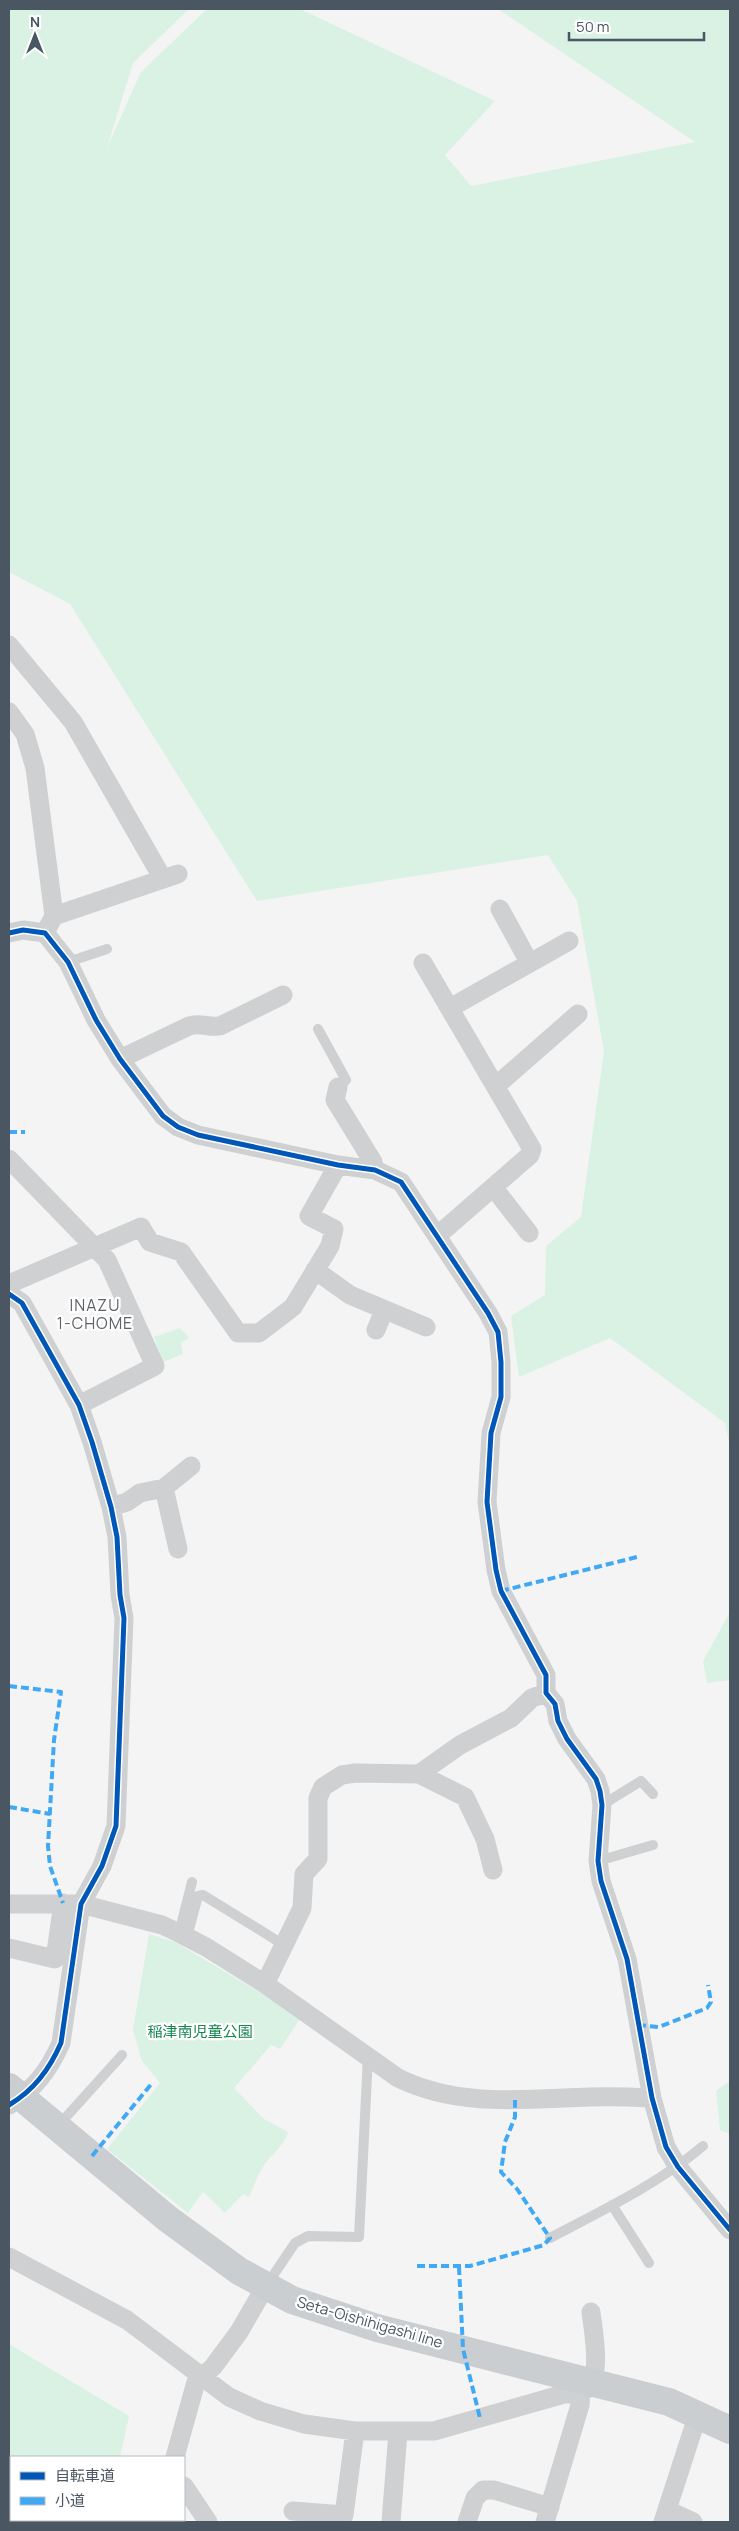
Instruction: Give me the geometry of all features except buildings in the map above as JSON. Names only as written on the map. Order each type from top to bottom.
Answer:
[{"type":"main road","name":"Seta-Oishihigashi line","points":[[13,2096],[57,2127],[168,2219],[215,2255],[265,2287],[292,2300],[377,2328],[587,2387],[669,2402],[730,2430]]},
{"type":"street","points":[[9,645],[73,722],[171,876],[49,925],[9,933]]},
{"type":"street","points":[[9,712],[25,734],[35,768],[49,925],[96,1020],[120,1059],[163,1116],[178,1127],[198,1135],[338,1165],[375,1170],[401,1182],[498,1332],[502,1362],[501,1397],[491,1433],[488,1512],[496,1570],[502,1591],[546,1675],[546,1693],[555,1704],[558,1721],[567,1739],[596,1779],[602,1805],[598,1861],[601,1881],[627,1959],[652,2098],[666,2147],[678,2167],[730,2230]]},
{"type":"street","points":[[500,909],[529,962]]},
{"type":"street","points":[[450,1008],[569,941]]},
{"type":"street","points":[[424,963],[532,1149],[530,1155],[437,1236]]},
{"type":"street","points":[[120,1059],[189,1026],[197,1024],[213,1028],[220,1026],[282,996]]},
{"type":"street","points":[[496,1085],[578,1014]]},
{"type":"street","points":[[338,1087],[335,1100],[373,1162],[375,1170]]},
{"type":"street","points":[[9,1159],[107,1260],[155,1366],[79,1405]]},
{"type":"street","points":[[9,1284],[141,1227],[150,1242],[181,1252],[238,1333],[259,1333],[293,1306],[330,1246],[334,1229],[309,1216],[338,1165]]},
{"type":"street","points":[[493,1187],[530,1234]]},
{"type":"street","points":[[315,1270],[350,1295],[426,1327]]},
{"type":"street","points":[[9,1294],[22,1303],[79,1405],[111,1507],[124,1618],[116,1826],[102,1866],[72,1903],[55,1959],[9,1948]]},
{"type":"street","points":[[376,1330],[384,1310]]},
{"type":"street","points":[[111,1507],[127,1502],[140,1493],[164,1488],[191,1466]]},
{"type":"street","points":[[164,1488],[178,1549]]},
{"type":"street","points":[[419,1774],[460,1745],[511,1718],[532,1698],[546,1693]]},
{"type":"street","points":[[265,1984],[302,1908],[304,1874],[318,1859],[318,1798],[323,1787],[342,1775],[355,1773],[419,1774],[465,1797],[485,1839],[493,1870]]},
{"type":"street","points":[[13,2096],[40,2080],[53,2062],[60,2043],[72,1903]]},
{"type":"street","points":[[9,1904],[72,1903],[162,1926],[183,1935],[265,1984],[398,2078],[418,2088],[445,2096],[530,2100],[592,2097],[652,2098]]},
{"type":"street","points":[[9,2257],[127,2320],[230,2397],[260,2411],[304,2424],[355,2431],[434,2431],[587,2387]]},
{"type":"street","points":[[175,2456],[196,2382],[213,2366],[239,2332],[265,2287]]},
{"type":"street","points":[[467,2522],[475,2498],[483,2490],[494,2490],[548,2515],[580,2405],[596,2364],[591,2312]]},
{"type":"street","points":[[693,2522],[665,2516],[698,2414]]},
{"type":"street","points":[[293,2511],[344,2514],[355,2431]]},
{"type":"street","points":[[392,2522],[398,2432]]},
{"type":"street","points":[[185,2488],[208,2522]]},
{"type":"lane","points":[[68,962],[107,949]]},
{"type":"lane","points":[[318,1030],[346,1080],[338,1087]]},
{"type":"lane","points":[[602,1805],[641,1781],[653,1794]]},
{"type":"lane","points":[[598,1861],[653,1845]]},
{"type":"lane","points":[[183,1935],[192,1882]]},
{"type":"lane","points":[[183,1935],[198,1896],[203,1895],[284,1945]]},
{"type":"lane","points":[[57,2127],[122,2055]]},
{"type":"lane","points":[[265,2287],[295,2243],[308,2236],[358,2236],[368,2056]]},
{"type":"lane","points":[[550,2238],[678,2167],[703,2146]]},
{"type":"lane","points":[[612,2205],[649,2263]]},
{"type":"green space","points":[[9,9],[189,9],[133,63],[107,148],[141,72],[207,9],[300,9],[495,101],[445,155],[471,186],[695,142],[498,9],[730,9],[730,1447],[725,1423],[610,1338],[519,1377],[511,1316],[545,1295],[546,1246],[581,1217],[604,1051],[577,901],[548,855],[257,901],[70,604],[9,572]]},
{"type":"green space","points":[[180,1328],[189,1338],[181,1343],[183,1354],[163,1362],[154,1337]]},
{"type":"green space","points":[[730,1612],[730,1680],[707,1683],[703,1661]]},
{"type":"green space","name":"稲津南児童公園","points":[[149,1934],[175,1942],[301,2017],[280,2049],[271,2045],[234,2088],[264,2119],[288,2132],[280,2147],[262,2168],[249,2197],[243,2194],[225,2213],[203,2192],[188,2213],[107,2149],[160,2083],[142,2061],[133,2030]]},
{"type":"green space","points":[[730,2081],[730,2134],[720,2130],[716,2091]]},
{"type":"green space","points":[[9,2344],[129,2416],[120,2456],[10,2456],[10,2521],[183,2522],[9,2522]]},
{"type":"marked path","points":[[9,1132],[25,1132]]},
{"type":"marked path","points":[[501,1591],[637,1557]]},
{"type":"marked path","points":[[9,1686],[61,1692],[54,1740],[48,1846],[50,1866],[63,1903]]},
{"type":"marked path","points":[[9,1807],[50,1814]]},
{"type":"marked path","points":[[638,2025],[659,2027],[707,2008],[711,2002],[708,1985]]},
{"type":"marked path","points":[[92,2156],[153,2082]]},
{"type":"marked path","points":[[417,2266],[470,2266],[544,2245],[550,2238],[517,2189],[501,2172],[505,2142],[515,2117],[515,2100]]},
{"type":"marked path","points":[[459,2267],[463,2349],[480,2418]]},
{"type":"cycle path","points":[[9,933],[23,930],[45,933],[68,962],[96,1020],[120,1059],[163,1116],[178,1127],[198,1135],[338,1165],[375,1170],[401,1182],[488,1313],[498,1332],[501,1362],[501,1397],[491,1433],[487,1502],[496,1570],[501,1591],[546,1675],[546,1693],[555,1704],[558,1721],[567,1739],[596,1779],[600,1791],[602,1805],[598,1861],[601,1881],[627,1959],[652,2098],[666,2147],[678,2167],[730,2230]]},
{"type":"cycle path","points":[[9,1294],[22,1303],[79,1405],[111,1507],[117,1537],[120,1595],[124,1618],[116,1826],[102,1866],[81,1904],[61,2043],[46,2071],[26,2093],[9,2105]]},
{"type":"district","name":"INAZU 1-CHOME","points":[[95,1314]]}]
